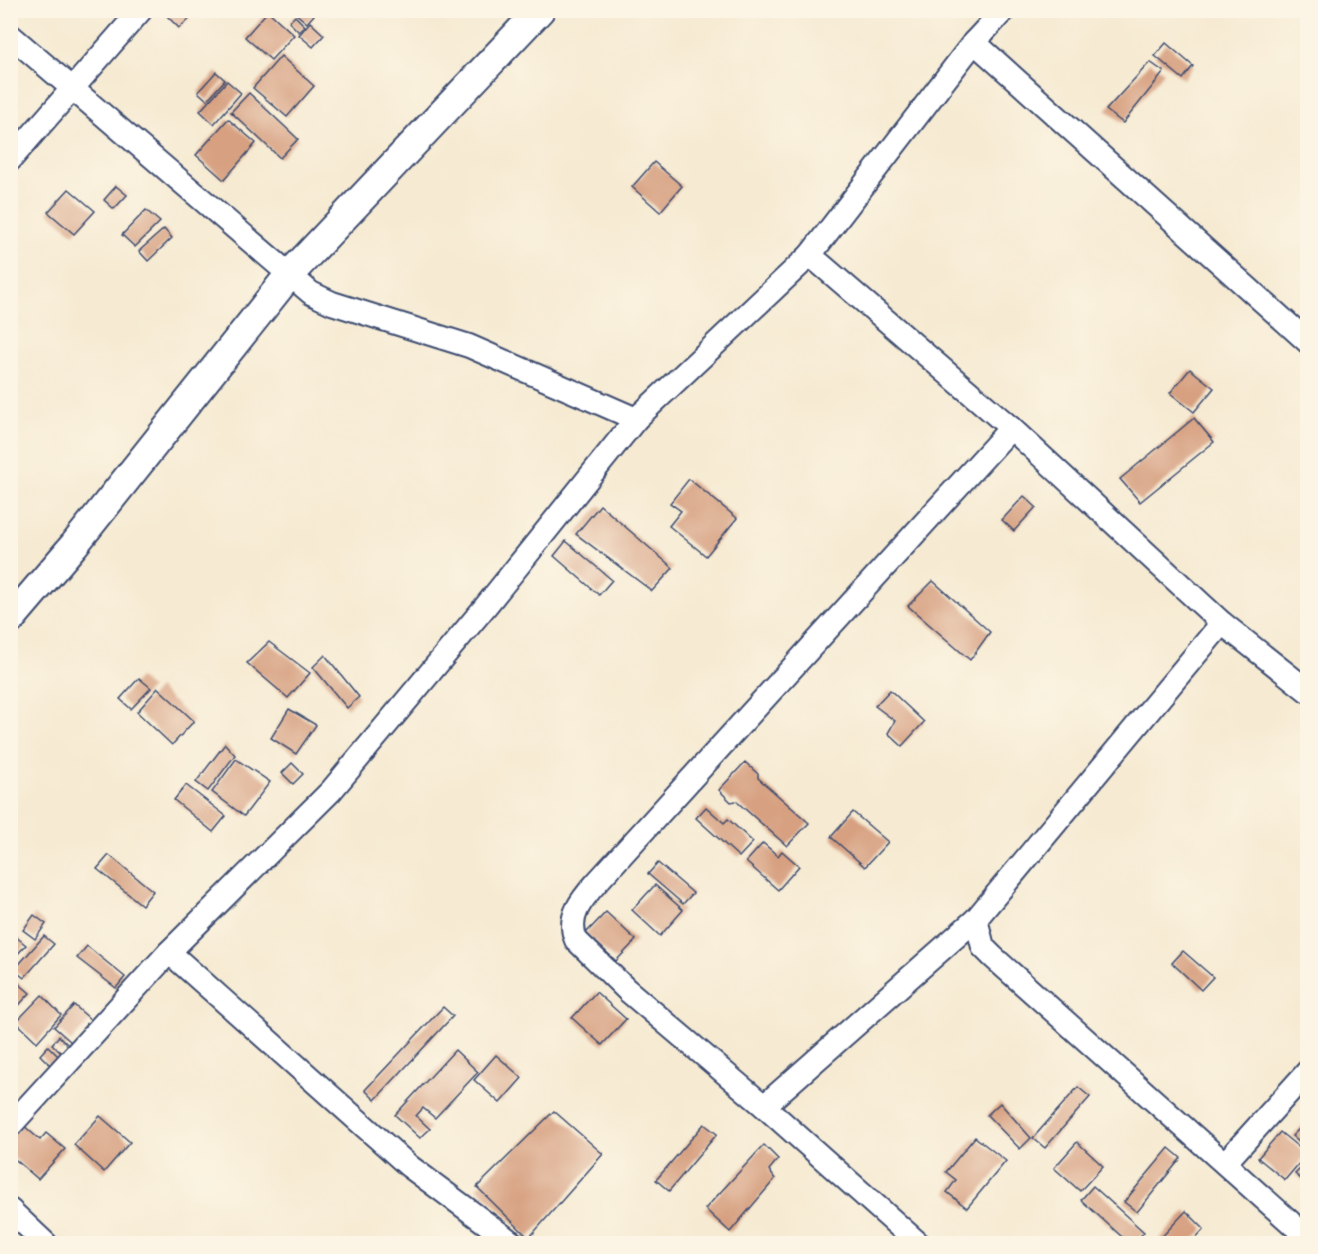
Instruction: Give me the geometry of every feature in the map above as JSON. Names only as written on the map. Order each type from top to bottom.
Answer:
[{"type":"street","points":[[10,160],[141,10]]},
{"type":"street","points":[[10,620],[74,545],[290,274],[540,10]]},
{"type":"street","points":[[10,1126],[170,952],[331,791],[484,608],[636,419],[810,255],[974,42],[1004,10]]},
{"type":"street","points":[[10,35],[311,293],[332,303],[469,346],[636,419]]},
{"type":"street","points":[[974,42],[1308,342]]},
{"type":"street","points":[[810,255],[1011,428],[1222,624],[1308,691]]},
{"type":"street","points":[[919,1244],[764,1106],[627,990],[576,940],[572,931],[573,922],[578,904],[1011,428]]},
{"type":"street","points":[[764,1106],[976,919],[1222,624]]},
{"type":"street","points":[[976,919],[983,947],[993,957],[1308,1238]]},
{"type":"street","points":[[170,952],[488,1236],[514,1244]]},
{"type":"street","points":[[1225,1163],[1308,1071]]},
{"type":"street","points":[[10,1210],[46,1244]]},
{"type":"building","points":[[173,10],[182,10],[190,18],[179,28],[167,16]]},
{"type":"building","points":[[295,10],[310,10],[314,15],[307,23],[294,12]]},
{"type":"building","points":[[268,11],[294,35],[271,60],[245,37]]},
{"type":"building","points":[[295,16],[305,26],[299,32],[289,22]]},
{"type":"building","points":[[310,22],[324,35],[313,47],[299,35]]},
{"type":"building","points":[[1166,43],[1193,66],[1183,79],[1155,56]]},
{"type":"building","points":[[281,56],[314,86],[287,117],[253,88]]},
{"type":"building","points":[[1150,62],[1164,72],[1123,123],[1106,110]]},
{"type":"building","points":[[216,72],[225,80],[207,100],[198,92]]},
{"type":"building","points":[[227,81],[241,93],[214,124],[200,111]]},
{"type":"building","points":[[249,93],[298,139],[280,158],[231,112]]},
{"type":"building","points":[[228,119],[256,143],[224,180],[196,155]]},
{"type":"building","points":[[654,162],[682,186],[660,212],[632,187]]},
{"type":"building","points":[[116,186],[127,195],[114,209],[104,200]]},
{"type":"building","points":[[69,189],[95,211],[74,234],[48,212]]},
{"type":"building","points":[[146,210],[160,222],[135,247],[122,235]]},
{"type":"building","points":[[164,229],[172,238],[148,261],[139,251]]},
{"type":"building","points":[[1190,369],[1214,388],[1194,412],[1170,393]]},
{"type":"building","points":[[1194,418],[1214,442],[1140,502],[1120,479]]},
{"type":"building","points":[[689,479],[737,518],[706,556],[669,526],[681,511],[670,503]]},
{"type":"building","points":[[1024,496],[1036,507],[1014,531],[1002,520]]},
{"type":"building","points":[[600,505],[673,568],[652,591],[576,534]]},
{"type":"building","points":[[566,541],[612,580],[599,595],[554,556]]},
{"type":"building","points":[[933,581],[990,632],[970,660],[908,606]]},
{"type":"building","points":[[269,642],[310,673],[288,698],[247,663]]},
{"type":"building","points":[[325,655],[359,697],[347,708],[313,667]]},
{"type":"building","points":[[139,678],[151,688],[131,709],[120,699]]},
{"type":"building","points":[[158,688],[194,721],[172,745],[137,712]]},
{"type":"building","points":[[890,690],[924,722],[902,746],[888,733],[895,721],[875,706]]},
{"type":"building","points":[[289,709],[316,725],[296,754],[271,738]]},
{"type":"building","points":[[225,744],[235,755],[208,791],[196,782]]},
{"type":"building","points":[[236,759],[270,782],[244,816],[212,792]]},
{"type":"building","points":[[745,762],[758,774],[758,778],[809,823],[787,846],[736,801],[731,802],[719,790]]},
{"type":"building","points":[[292,763],[303,774],[293,784],[282,773]]},
{"type":"building","points":[[186,785],[226,816],[213,832],[174,800]]},
{"type":"building","points":[[706,807],[724,823],[728,819],[753,842],[739,857],[696,818]]},
{"type":"building","points":[[853,812],[888,842],[865,867],[831,837]]},
{"type":"building","points":[[763,843],[778,856],[782,851],[799,866],[778,890],[746,862]]},
{"type":"building","points":[[109,855],[153,891],[142,905],[97,869]]},
{"type":"building","points":[[658,863],[693,893],[683,904],[648,874]]},
{"type":"building","points":[[655,885],[683,910],[660,936],[632,910]]},
{"type":"building","points":[[606,912],[636,940],[616,961],[586,933]]},
{"type":"building","points":[[34,915],[46,924],[35,939],[23,930]]},
{"type":"building","points":[[10,932],[26,945],[10,962]]},
{"type":"building","points":[[44,936],[54,944],[24,978],[14,970]]},
{"type":"building","points":[[87,946],[125,977],[116,988],[77,958]]},
{"type":"building","points":[[1183,951],[1213,977],[1201,990],[1172,963]]},
{"type":"building","points":[[10,976],[30,993],[10,1015]]},
{"type":"building","points":[[596,992],[626,1019],[602,1045],[572,1018]]},
{"type":"building","points":[[42,995],[61,1015],[37,1042],[16,1022]]},
{"type":"building","points":[[74,1005],[91,1020],[71,1042],[54,1027]]},
{"type":"building","points":[[443,1007],[453,1016],[375,1100],[365,1090]]},
{"type":"building","points":[[59,1036],[69,1046],[61,1053],[52,1044]]},
{"type":"building","points":[[48,1046],[59,1057],[51,1066],[40,1055]]},
{"type":"building","points":[[455,1050],[478,1072],[435,1118],[423,1108],[416,1116],[430,1129],[420,1138],[395,1115]]},
{"type":"building","points":[[496,1055],[522,1078],[500,1103],[474,1080]]},
{"type":"building","points":[[1078,1087],[1090,1097],[1045,1148],[1033,1138]]},
{"type":"building","points":[[1000,1103],[1031,1138],[1020,1149],[987,1115]]},
{"type":"building","points":[[554,1111],[603,1154],[529,1238],[477,1187]]},
{"type":"building","points":[[100,1116],[130,1142],[104,1172],[74,1145]]},
{"type":"building","points":[[22,1124],[40,1140],[46,1133],[65,1149],[38,1179],[10,1155],[10,1138]]},
{"type":"building","points":[[704,1124],[717,1134],[669,1191],[656,1180]]},
{"type":"building","points":[[1304,1124],[1308,1127],[1308,1150],[1292,1136]]},
{"type":"building","points":[[1280,1132],[1307,1154],[1285,1180],[1258,1158]]},
{"type":"building","points":[[975,1137],[1006,1161],[967,1208],[947,1192],[956,1180],[946,1172]]},
{"type":"building","points":[[1077,1142],[1103,1166],[1080,1191],[1054,1168]]},
{"type":"building","points":[[764,1145],[778,1159],[769,1170],[775,1179],[730,1232],[705,1209]]},
{"type":"building","points":[[1169,1148],[1181,1158],[1137,1212],[1124,1202]]},
{"type":"building","points":[[1308,1161],[1308,1185],[1295,1174]]},
{"type":"building","points":[[1093,1186],[1144,1232],[1134,1244],[1130,1244],[1081,1200]]},
{"type":"building","points":[[1186,1211],[1204,1229],[1190,1244],[1155,1244]]}]
